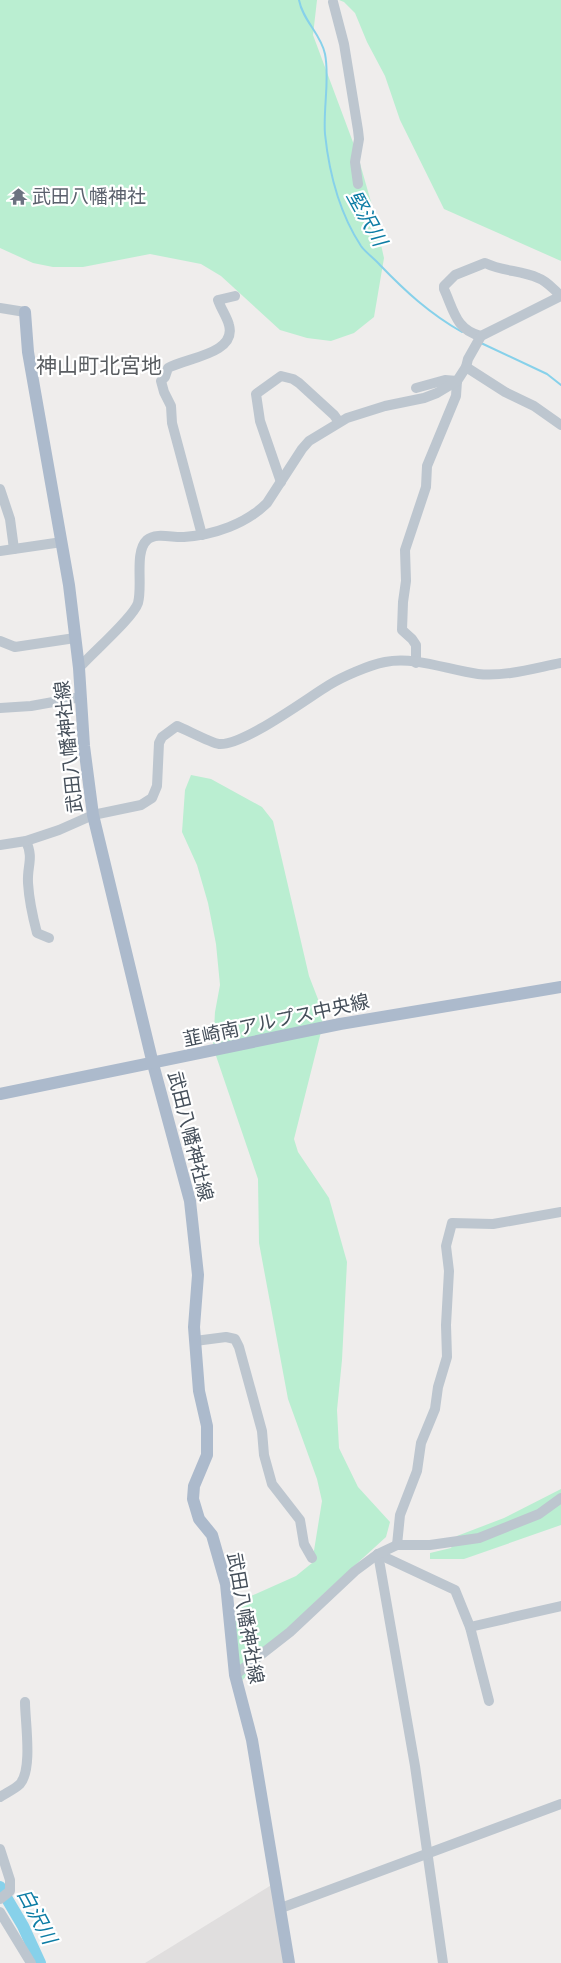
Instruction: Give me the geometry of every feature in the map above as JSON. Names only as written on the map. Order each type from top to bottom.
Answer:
[{"type":"main road","name":"武田八幡神社線","points":[[25,312],[28,352],[69,584],[79,668],[84,746],[93,815],[153,1064],[190,1201],[198,1275],[194,1327],[199,1391],[207,1426],[207,1456],[194,1486],[193,1499],[199,1519],[212,1535],[226,1584],[235,1675],[252,1740],[290,1963]]},
{"type":"main road","name":"韮崎南アルプス中央線","points":[[0,1094],[340,1024],[561,988]]},
{"type":"street","points":[[333,2],[344,44],[358,130],[359,138],[355,162],[358,184]]},
{"type":"street","points":[[416,663],[416,644],[402,630],[406,581],[405,550],[426,486],[427,466],[456,396],[457,381],[481,336],[560,295],[549,284],[538,278],[499,269],[486,263],[455,275],[444,286],[444,289],[464,330],[481,336]]},
{"type":"street","points":[[202,535],[175,434],[171,406],[161,381],[165,377],[168,368],[175,364],[207,355],[225,344],[230,334],[229,324],[218,300],[235,296]]},
{"type":"street","points":[[0,308],[25,312]]},
{"type":"street","points":[[467,363],[505,392],[534,406],[561,425]]},
{"type":"street","points":[[281,482],[260,421],[256,394],[281,376],[293,379],[334,415],[339,422]]},
{"type":"street","points":[[416,388],[445,380],[457,381]]},
{"type":"street","points":[[79,668],[127,619],[137,605],[140,592],[140,551],[147,540],[155,536],[183,537],[202,535],[240,523],[267,503],[309,441],[339,422],[385,406],[424,398],[437,393],[457,381]]},
{"type":"street","points":[[0,489],[10,519],[14,549]]},
{"type":"street","points":[[0,551],[62,542]]},
{"type":"street","points":[[0,641],[15,647],[75,638]]},
{"type":"street","points":[[0,845],[26,841],[59,830],[93,815],[141,805],[152,798],[157,786],[159,743],[162,737],[177,726],[219,744],[242,738],[299,705],[330,684],[383,662],[416,663],[479,674],[495,674],[561,663]]},
{"type":"street","points":[[0,708],[31,706],[81,697]]},
{"type":"street","points":[[26,841],[31,853],[28,883],[35,925],[37,933],[50,938]]},
{"type":"street","points":[[396,1545],[400,1515],[418,1471],[421,1443],[435,1409],[438,1387],[447,1357],[446,1325],[449,1271],[446,1246],[452,1223],[493,1224],[561,1212]]},
{"type":"street","points":[[195,1340],[226,1337],[235,1339],[239,1347],[262,1431],[264,1455],[272,1484],[300,1520],[304,1544],[312,1558]]},
{"type":"street","points":[[235,1675],[290,1632],[355,1571],[378,1554],[396,1545],[430,1545],[479,1538],[538,1514],[561,1498]]},
{"type":"street","points":[[378,1554],[455,1590],[470,1627],[489,1701]]},
{"type":"street","points":[[378,1554],[415,1766],[443,1963]]},
{"type":"street","points":[[470,1627],[561,1606]]},
{"type":"street","points":[[0,1797],[20,1784],[25,1772],[27,1755],[25,1702]]},
{"type":"street","points":[[281,1908],[561,1804]]},
{"type":"street","points":[[0,1849],[10,1880],[10,1891],[0,1899]]},
{"type":"street","points":[[0,1912],[30,1963]]},
{"type":"shaded area","points":[[273,1884],[284,1963],[145,1963]]},
{"type":"green space","points":[[0,0],[317,0],[313,35],[357,153],[373,209],[384,258],[374,317],[354,333],[331,341],[307,338],[280,330],[221,276],[201,264],[150,254],[83,267],[53,267],[33,263],[0,248]]},
{"type":"green space","points":[[339,0],[561,0],[561,261],[444,209],[400,120],[385,76],[367,42],[355,13],[344,2]]},
{"type":"green space","points":[[191,775],[211,779],[262,807],[273,821],[309,976],[323,1012],[322,1028],[294,1139],[298,1152],[329,1198],[347,1262],[342,1360],[337,1410],[339,1448],[358,1487],[390,1522],[386,1537],[318,1599],[237,1686],[235,1613],[249,1597],[296,1576],[312,1563],[322,1501],[317,1479],[288,1399],[259,1243],[258,1179],[213,1047],[215,1012],[220,985],[216,944],[208,903],[197,865],[182,832],[185,790]]},
{"type":"green space","points":[[561,1489],[561,1525],[464,1559],[430,1559],[430,1553],[451,1548],[457,1536],[504,1518]]},
{"type":"waterway","name":"堅沢川","points":[[299,0],[301,8],[320,40],[325,54],[327,73],[325,134],[333,178],[341,207],[347,220],[363,249],[418,302],[462,332]]},
{"type":"waterway","name":"堅沢川","points":[[481,343],[547,374],[561,385]]},
{"type":"waterway","name":"白沢川","points":[[0,1887],[23,1926],[40,1963]]},
{"type":"place","name":"武田八幡神社","points":[[18,196]]},
{"type":"district","name":"神山町北宮地","points":[[99,366]]}]
